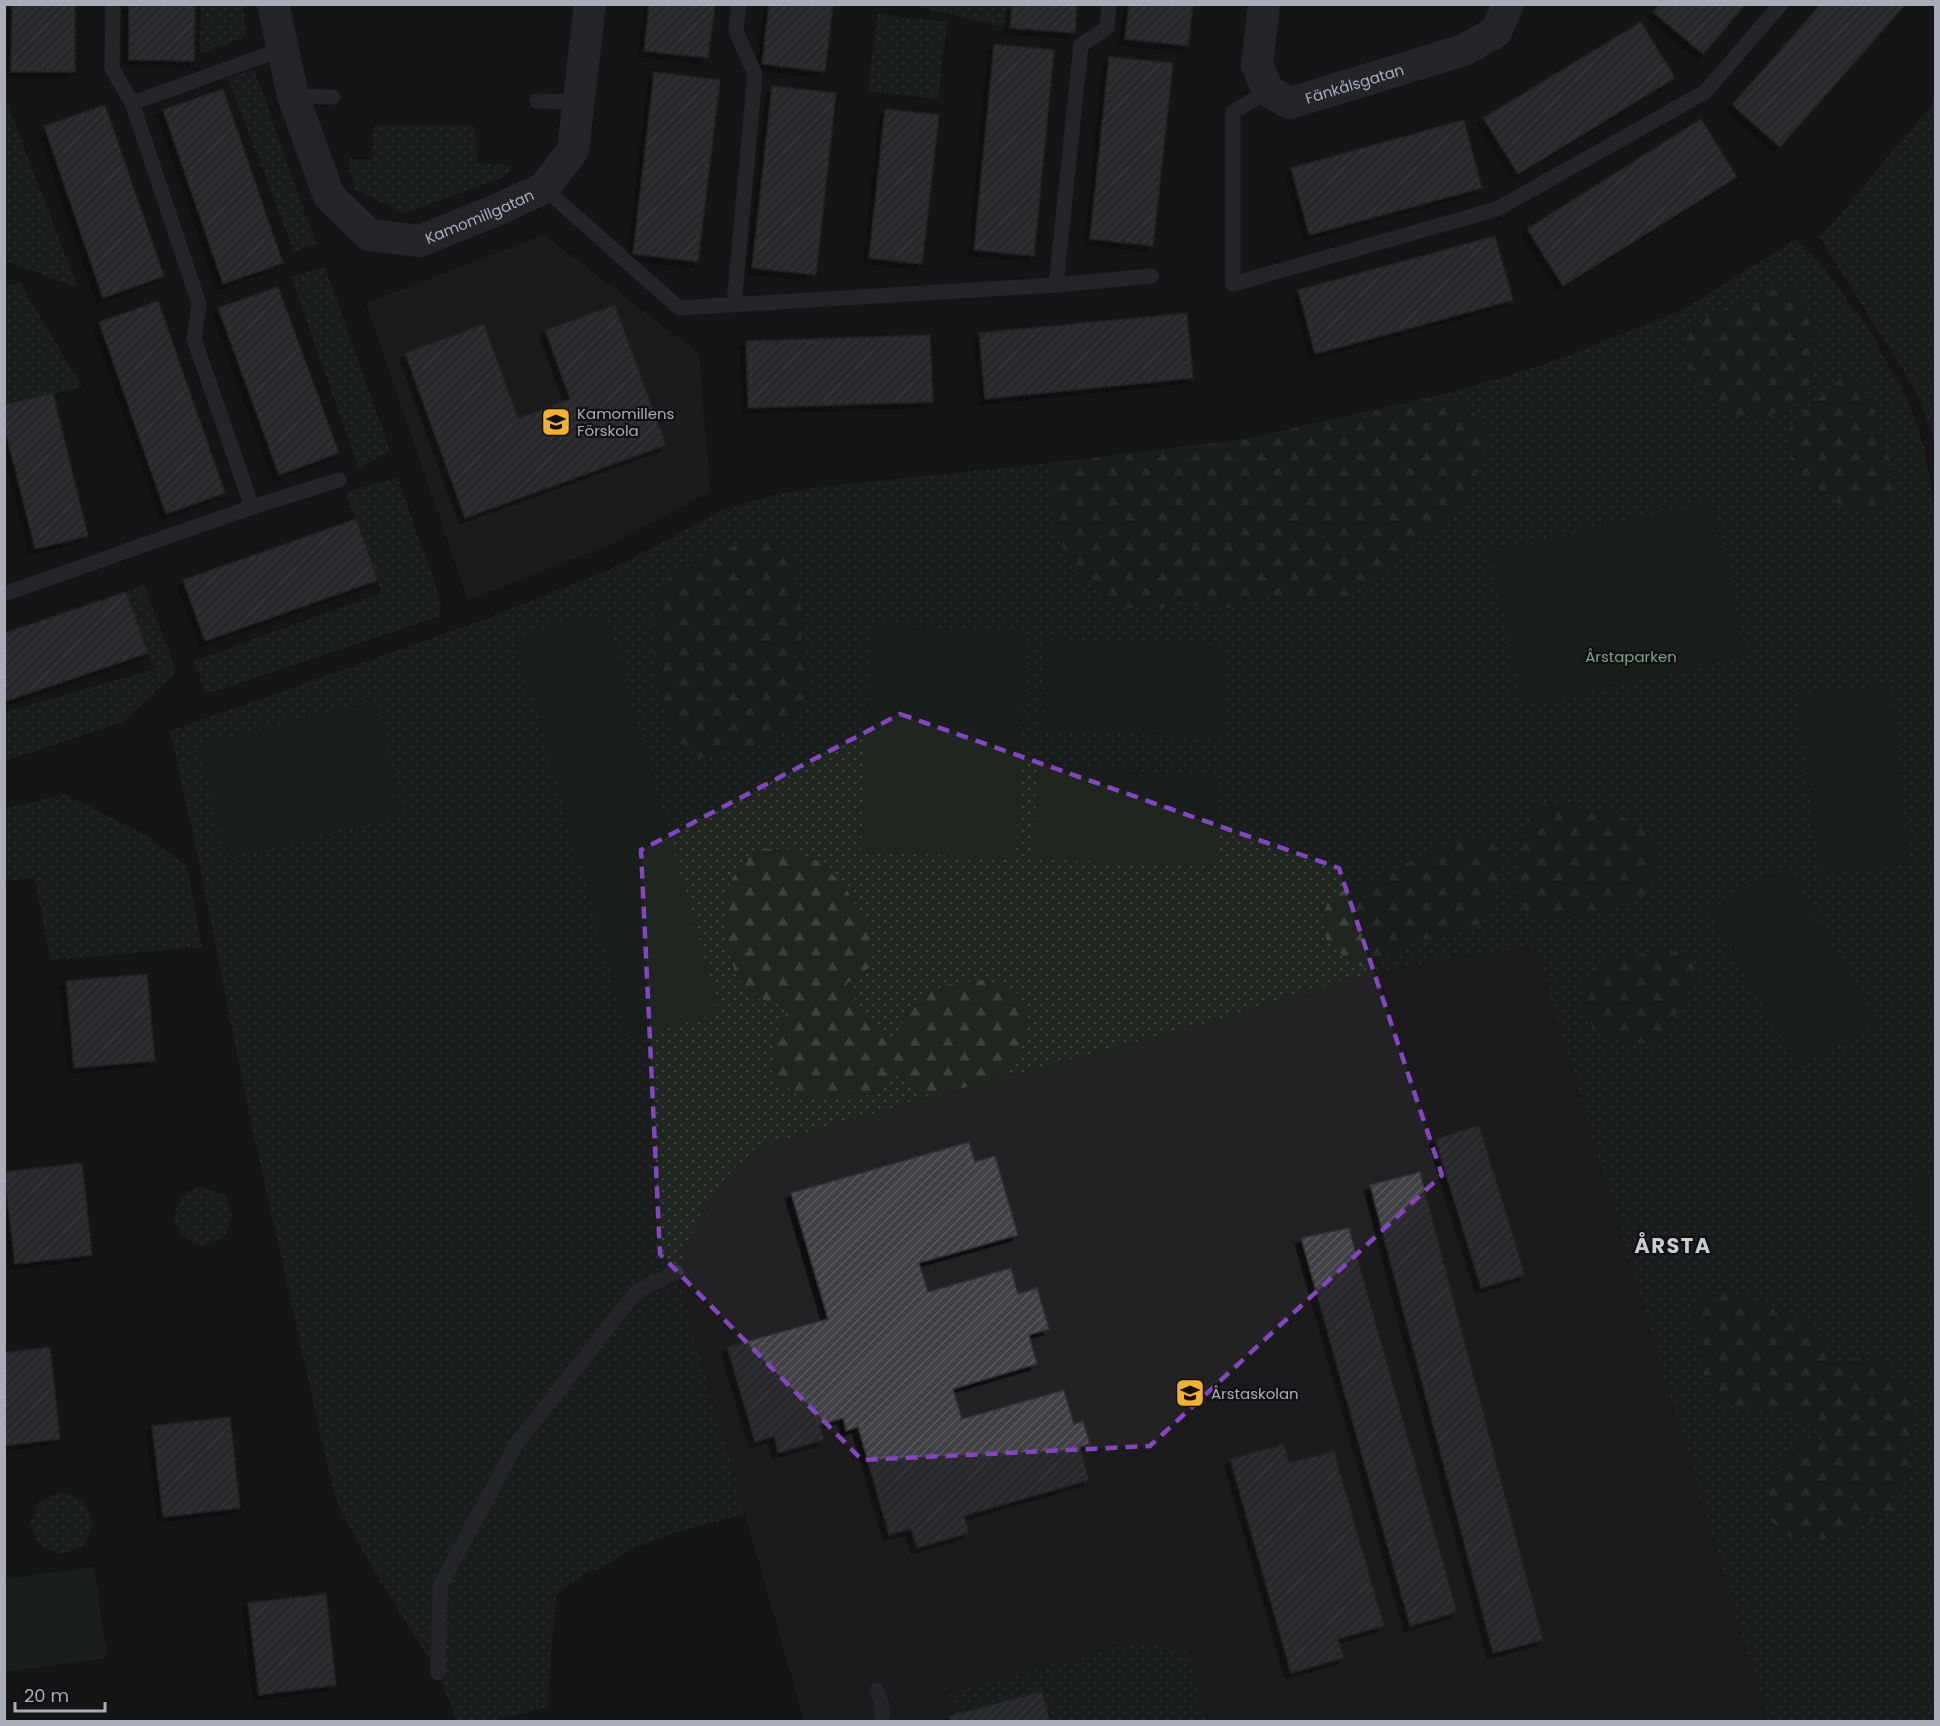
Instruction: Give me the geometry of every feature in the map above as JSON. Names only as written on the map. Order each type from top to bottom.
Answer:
[{"type":"street","name":"Kamomillgatan","points":[[273,4],[293,96],[329,196],[369,235],[420,241],[544,188],[573,150],[590,4]]},
{"type":"street","points":[[1264,4],[1257,65],[1268,91]]},
{"type":"street","name":"Fänkålsgatan","points":[[1268,91],[1290,103],[1464,50],[1496,32],[1508,4]]},
{"type":"lane","points":[[113,4],[112,68],[132,103],[199,304],[194,339],[252,507]]},
{"type":"lane","points":[[734,305],[755,75],[736,31],[739,4]]},
{"type":"lane","points":[[1056,285],[1081,45],[1107,28],[1109,4]]},
{"type":"lane","points":[[1268,91],[1233,112],[1233,284],[1497,210],[1705,92],[1781,4]]},
{"type":"lane","points":[[132,103],[283,49]]},
{"type":"lane","points":[[293,96],[333,97]]},
{"type":"lane","points":[[537,101],[579,102]]},
{"type":"lane","points":[[544,188],[680,308],[1056,285],[1151,276]]},
{"type":"lane","points":[[4,594],[252,507],[339,480]]},
{"type":"lane","points":[[438,1673],[440,1586],[517,1443],[636,1292],[676,1272]]},
{"type":"lane","points":[[877,1690],[883,1708],[881,1722]]},
{"type":"highlighted area","points":[[900,714],[1339,868],[1442,1175],[1150,1446],[862,1460],[660,1254],[641,850]]},
{"type":"shaded area","name":"Kamomillens Förskola","points":[[544,235],[699,354],[710,491],[609,545],[468,600],[366,303]]},
{"type":"shaded area","name":"Årstaskolan","points":[[1535,946],[1768,1721],[804,1721],[676,1272],[702,1212],[734,1168],[767,1144],[930,1097],[1221,1019],[1345,980],[1473,954]]},
{"type":"green space","points":[[201,5],[243,5],[246,36],[200,54]]},
{"type":"green space","points":[[911,5],[1011,5],[1010,28]]},
{"type":"green space","points":[[877,14],[947,22],[938,99],[868,91]]},
{"type":"green space","points":[[254,69],[316,244],[294,251],[228,79]]},
{"type":"green space","points":[[5,98],[78,288],[5,261]]},
{"type":"green space","points":[[1935,101],[1935,442],[1916,391],[1820,238]]},
{"type":"green space","points":[[373,126],[475,126],[477,163],[514,166],[499,179],[405,213],[354,189],[348,159],[373,160]]},
{"type":"green space","name":"Årstaparken","points":[[1796,239],[1826,270],[1871,333],[1909,403],[1925,450],[1935,515],[1935,1721],[1768,1721],[1535,947],[1473,954],[1345,980],[1221,1019],[930,1097],[767,1144],[734,1168],[702,1212],[676,1272],[745,1514],[680,1531],[630,1549],[610,1564],[582,1575],[556,1595],[547,1707],[494,1721],[457,1721],[438,1673],[380,1581],[339,1508],[330,1477],[245,1094],[199,862],[170,731],[486,619],[618,566],[723,510],[769,496],[820,487],[1051,463],[1246,439],[1445,394],[1543,365],[1681,311]]},
{"type":"green space","points":[[325,267],[390,451],[359,468],[291,277]]},
{"type":"green space","points":[[20,283],[82,387],[5,405],[5,286]]},
{"type":"green space","points":[[1790,284],[1815,321],[1814,361],[1806,398],[1764,418],[1731,415],[1708,401],[1686,366],[1684,334],[1709,315]]},
{"type":"green space","points":[[1844,375],[1866,386],[1893,469],[1892,497],[1875,518],[1841,505],[1806,478],[1791,461],[1786,434],[1792,424]]},
{"type":"green space","points":[[1445,394],[1470,408],[1488,430],[1467,501],[1450,518],[1349,597],[1327,600],[1278,600],[1263,594],[1240,607],[1203,610],[1178,596],[1163,608],[1125,608],[1083,581],[1060,543],[1053,503],[1051,463],[1246,439]]},
{"type":"green space","points":[[397,477],[441,601],[440,616],[220,690],[205,692],[194,661],[381,593],[365,542],[345,493]]},
{"type":"green space","points":[[1712,501],[1747,656],[1524,706],[1489,551]]},
{"type":"green space","points":[[746,540],[776,540],[796,566],[801,609],[801,640],[809,668],[808,701],[790,730],[752,749],[700,758],[675,738],[660,695],[652,659],[656,643],[653,619],[656,591],[673,573],[701,556],[725,550]]},
{"type":"green space","points":[[144,584],[176,672],[123,722],[5,761],[5,712],[155,669],[126,592]]},
{"type":"green space","points":[[605,611],[720,1013],[630,1039],[515,637]]},
{"type":"green space","points":[[871,625],[1027,632],[1016,859],[861,851]]},
{"type":"green space","points":[[1044,638],[1226,646],[1222,738],[1040,730]]},
{"type":"green space","points":[[1889,684],[1910,864],[1820,875],[1798,695]]},
{"type":"green space","points":[[375,701],[403,814],[227,858],[199,744]]},
{"type":"green space","points":[[1037,767],[1219,775],[1215,866],[1033,859]]},
{"type":"green space","points":[[65,794],[146,835],[187,867],[202,947],[50,960],[35,878],[5,881],[5,809]]},
{"type":"green space","points":[[1547,801],[1616,813],[1651,834],[1656,862],[1650,892],[1596,915],[1567,920],[1536,915],[1514,903],[1523,830],[1531,813]]},
{"type":"green space","points":[[1461,839],[1493,840],[1501,862],[1493,901],[1476,927],[1452,937],[1415,940],[1366,969],[1343,956],[1326,939],[1323,914],[1330,898],[1350,886],[1375,879],[1432,850]]},
{"type":"green space","points":[[758,849],[792,849],[822,863],[847,890],[869,929],[869,968],[846,984],[865,1016],[888,1039],[903,1034],[903,1022],[922,995],[946,985],[981,980],[1020,994],[1028,1018],[1023,1044],[1006,1076],[930,1097],[895,1068],[886,1084],[869,1095],[802,1098],[771,1076],[775,1042],[788,1008],[783,1003],[757,999],[735,974],[725,933],[725,894],[738,868]]},
{"type":"green space","points":[[1787,865],[1877,1023],[1798,1067],[1708,910]]},
{"type":"green space","points":[[1656,950],[1689,952],[1697,976],[1667,1030],[1649,1044],[1625,1043],[1595,1031],[1583,1010],[1585,983],[1596,964]]},
{"type":"green space","points":[[1935,1171],[1935,1254],[1905,1185]]},
{"type":"green space","points":[[198,1187],[224,1195],[232,1216],[224,1237],[203,1246],[182,1237],[174,1216],[182,1195]]},
{"type":"green space","points":[[1724,1290],[1782,1312],[1817,1330],[1834,1362],[1879,1355],[1915,1394],[1908,1470],[1899,1506],[1865,1525],[1830,1540],[1788,1537],[1771,1521],[1769,1492],[1781,1465],[1799,1442],[1820,1440],[1827,1430],[1812,1427],[1784,1411],[1742,1409],[1716,1398],[1704,1375],[1690,1300]]},
{"type":"green space","points":[[62,1492],[84,1501],[93,1523],[84,1545],[62,1555],[40,1545],[30,1523],[40,1501]]},
{"type":"green space","points":[[94,1567],[107,1658],[5,1672],[5,1579]]},
{"type":"green space","points":[[1137,1642],[1190,1653],[1206,1721],[1050,1721],[1041,1691],[956,1714],[950,1692]]},
{"type":"building","points":[[12,4],[75,4],[75,72],[11,72]]},
{"type":"building","points":[[129,4],[195,4],[194,61],[129,60]]},
{"type":"building","points":[[649,4],[715,4],[708,58],[644,51]]},
{"type":"building","points":[[769,4],[833,4],[825,72],[762,64]]},
{"type":"building","points":[[1012,4],[1077,4],[1075,33],[1010,28]]},
{"type":"building","points":[[1129,4],[1193,4],[1188,46],[1125,39]]},
{"type":"building","points":[[1660,4],[1746,4],[1703,54],[1653,12]]},
{"type":"building","points":[[1821,4],[1906,4],[1780,147],[1732,105]]},
{"type":"building","points":[[1641,22],[1675,78],[1518,174],[1483,118]]},
{"type":"building","points":[[994,44],[1054,50],[1034,256],[974,250]]},
{"type":"building","points":[[1109,57],[1173,63],[1153,246],[1090,239]]},
{"type":"building","points":[[654,72],[720,80],[698,262],[633,254]]},
{"type":"building","points":[[772,86],[836,93],[816,275],[752,268]]},
{"type":"building","points":[[223,89],[283,263],[223,284],[163,110]]},
{"type":"building","points":[[105,105],[164,276],[103,298],[44,126]]},
{"type":"building","points":[[885,109],[939,115],[922,264],[869,258]]},
{"type":"building","points":[[1701,119],[1737,177],[1563,286],[1527,229]]},
{"type":"building","points":[[1464,120],[1482,188],[1309,235],[1291,168]]},
{"type":"building","points":[[1495,236],[1513,300],[1315,354],[1298,290]]},
{"type":"building","points":[[278,287],[339,453],[279,475],[218,308]]},
{"type":"building","points":[[158,301],[225,493],[166,514],[99,322]]},
{"type":"building","points":[[615,305],[666,445],[465,518],[405,353],[484,324],[518,418],[570,399],[545,330]]},
{"type":"building","points":[[1187,313],[1193,378],[985,399],[979,333]]},
{"type":"building","points":[[930,335],[933,402],[748,408],[746,341]]},
{"type":"building","points":[[53,393],[88,536],[35,549],[4,425],[4,405]]},
{"type":"building","points":[[356,519],[378,580],[205,641],[183,580]]},
{"type":"building","points":[[126,592],[148,653],[4,702],[4,633]]},
{"type":"building","points":[[147,974],[155,1061],[74,1068],[66,981]]},
{"type":"building","points":[[1479,1125],[1525,1275],[1481,1288],[1435,1139]]},
{"type":"building","points":[[969,1142],[975,1162],[995,1156],[1018,1235],[919,1263],[928,1292],[1011,1268],[1018,1294],[1037,1288],[1049,1329],[1029,1335],[1037,1364],[953,1389],[962,1419],[1064,1390],[1074,1424],[1083,1421],[1090,1444],[1080,1447],[1089,1480],[964,1516],[969,1533],[917,1548],[911,1529],[889,1535],[858,1427],[846,1431],[843,1418],[820,1425],[824,1440],[778,1453],[774,1436],[755,1442],[727,1347],[828,1319],[791,1193]]},
{"type":"building","points":[[82,1163],[92,1255],[15,1264],[4,1172]]},
{"type":"building","points":[[1420,1172],[1543,1640],[1493,1653],[1370,1185]]},
{"type":"building","points":[[1349,1228],[1457,1612],[1410,1626],[1301,1238]]},
{"type":"building","points":[[50,1347],[60,1439],[4,1446],[4,1353]]},
{"type":"building","points":[[230,1417],[240,1508],[163,1517],[152,1426]]},
{"type":"building","points":[[1284,1444],[1289,1463],[1334,1451],[1384,1626],[1338,1639],[1344,1658],[1291,1673],[1230,1459]]},
{"type":"building","points":[[326,1594],[336,1685],[259,1695],[248,1603]]},
{"type":"building","points":[[1042,1691],[1050,1722],[950,1722],[948,1716]]},
{"type":"place","name":"Kamomillens Förskola","points":[[556,422]]},
{"type":"place","name":"Årstaskolan","points":[[1190,1393]]},
{"type":"district","name":"ÅRSTA","points":[[1673,1245]]}]
